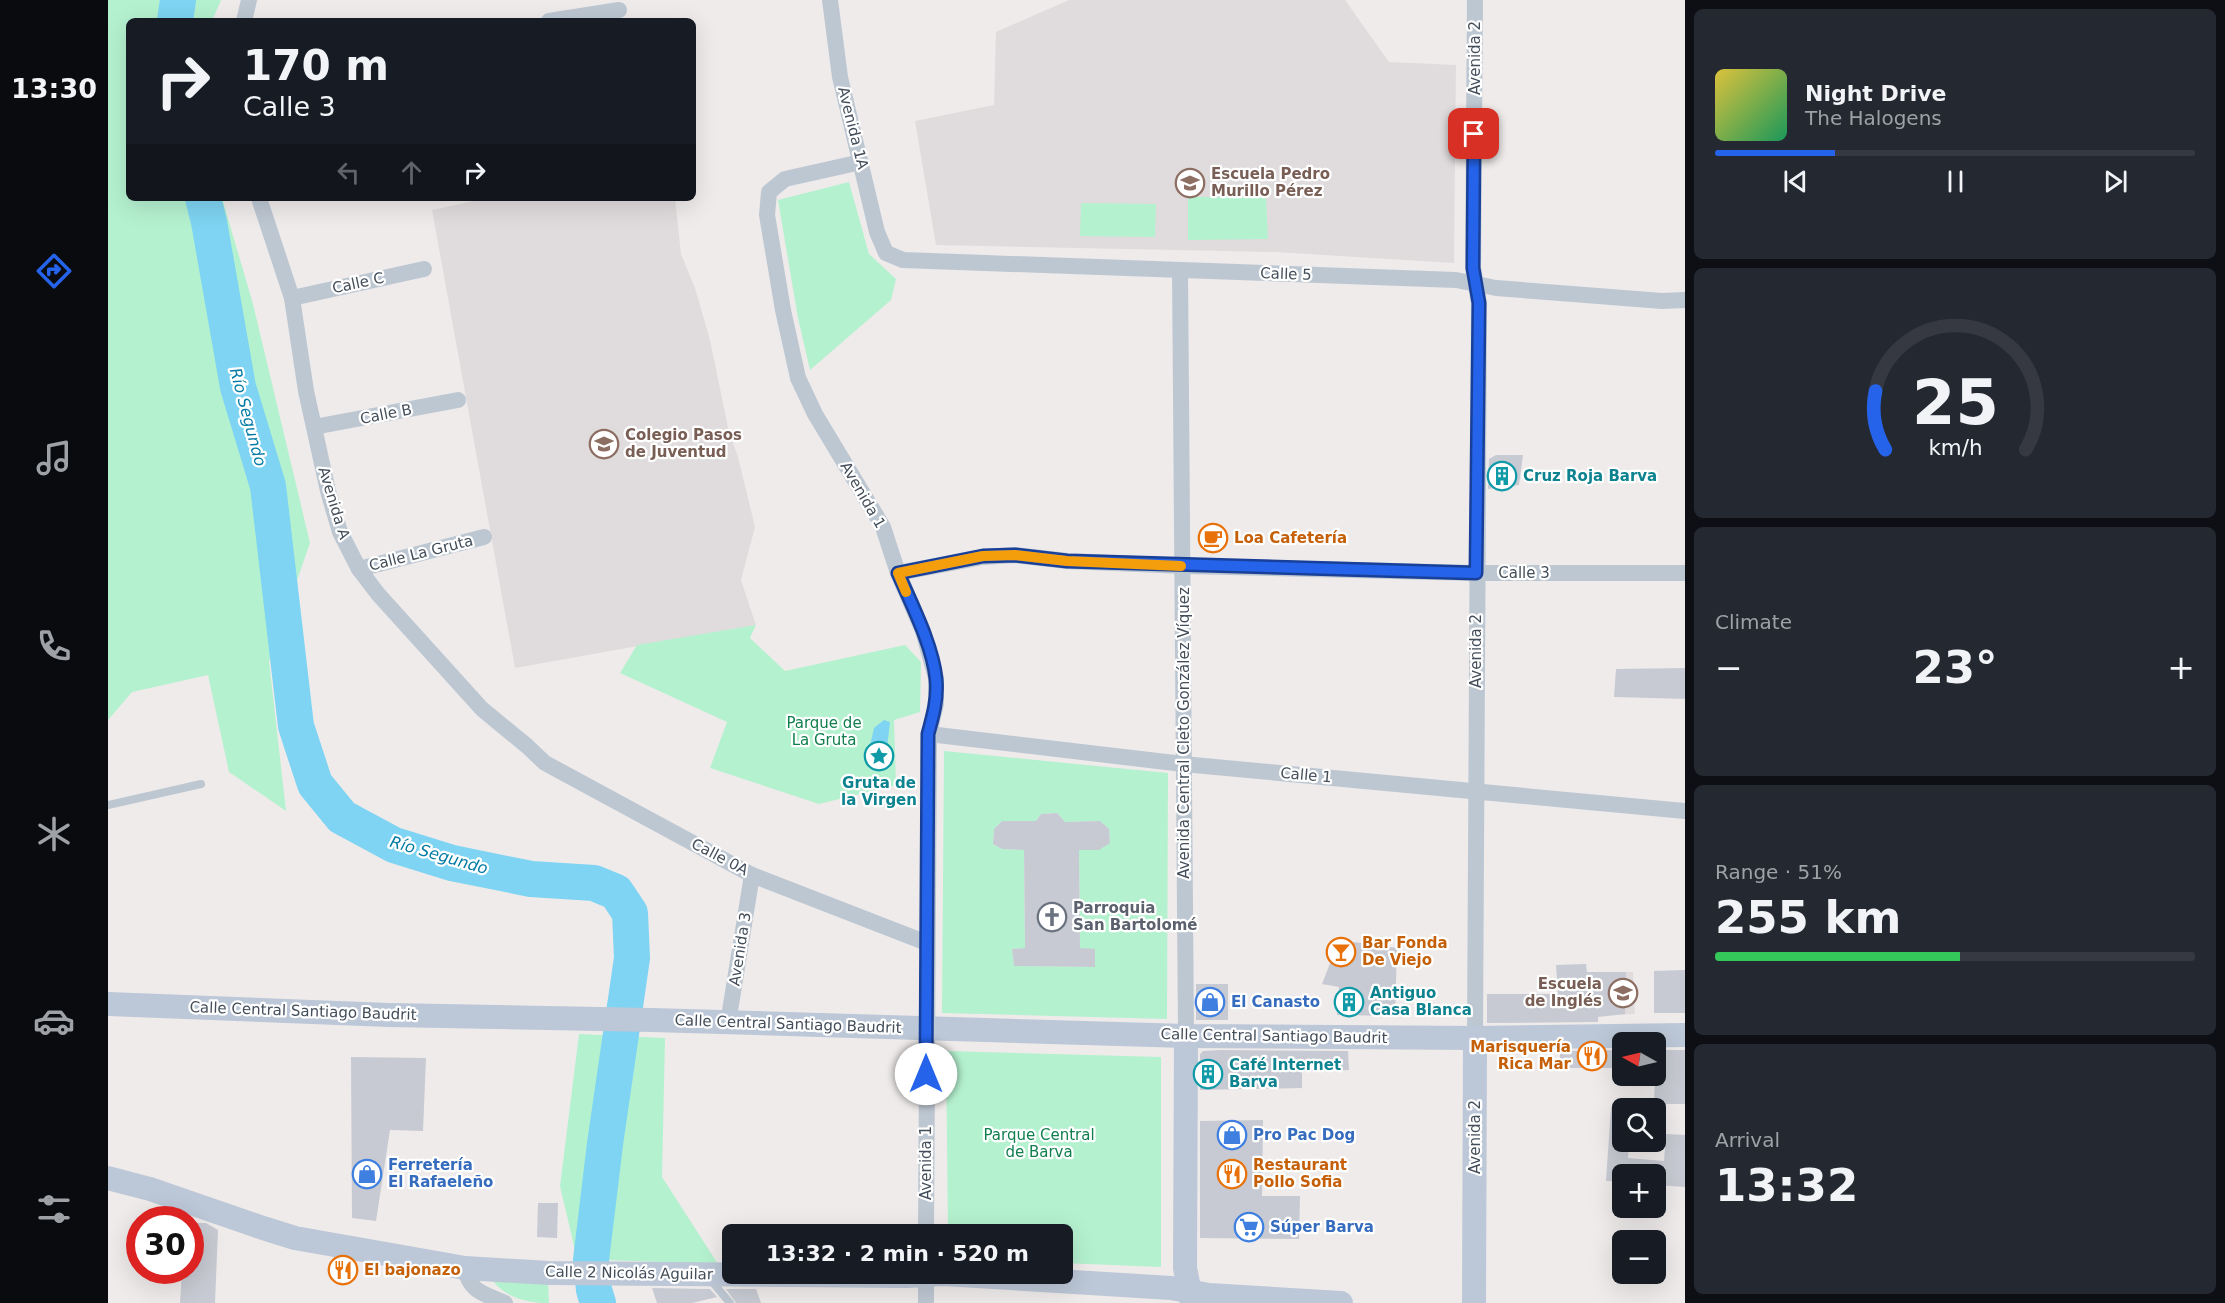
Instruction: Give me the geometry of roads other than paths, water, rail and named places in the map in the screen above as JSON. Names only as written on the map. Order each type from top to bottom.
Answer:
[{"type":"main road","name":"Calle Central Santiago Baudrit","points":[[108,1004],[389,1015],[652,1020],[1186,1036],[1475,1038],[1685,1035]]},
{"type":"main road","name":"Avenida Central Cleto González Víquez","points":[[1186,1036],[1185,1268],[1191,1297]]},
{"type":"main road","name":"Avenida 2","points":[[1474,1303],[1475,1038]]},
{"type":"main road","name":"Calle 2 Nicolás Aguilar","points":[[108,1178],[150,1189],[295,1238],[465,1268],[549,1273],[722,1274]]},
{"type":"main road","name":"Calle 2 Nicolás Aguilar","points":[[1073,1282],[1171,1288],[1191,1297],[1209,1295],[1341,1303]]},
{"type":"street","points":[[245,18],[249,0]]},
{"type":"street","name":"Avenida 1A","points":[[830,0],[840,77],[877,232],[886,253]]},
{"type":"street","name":"Avenida 2","points":[[1475,0],[1473,268],[1479,303],[1475,1038]]},
{"type":"street","points":[[568,18],[619,10]]},
{"type":"street","name":"Avenida 1","points":[[861,162],[785,179],[769,192],[767,215],[783,310],[798,378],[815,414],[883,527],[898,573],[923,631],[936,678],[936,704],[928,734],[926,1224]]},
{"type":"street","name":"Avenida A","points":[[261,201],[292,298],[306,391],[340,532],[359,569],[378,594],[482,709],[527,746]]},
{"type":"street","name":"Calle 5","points":[[886,253],[903,260],[1456,280],[1496,288],[1662,301],[1685,300]]},
{"type":"street","name":"Calle C","points":[[292,298],[424,269]]},
{"type":"street","name":"Avenida Central Cleto González Víquez","points":[[1180,270],[1186,1036]]},
{"type":"street","name":"Calle B","points":[[314,427],[458,400]]},
{"type":"street","name":"Calle La Gruta","points":[[359,569],[484,537]]},
{"type":"street","name":"Calle 3","points":[[898,573],[983,556],[1015,555],[1067,561],[1184,566],[1476,573],[1685,573]]},
{"type":"street","name":"Calle 1","points":[[928,734],[1183,764],[1685,811]]},
{"type":"street","name":"Calle 0A","points":[[527,746],[545,764],[752,875],[927,942]]},
{"type":"street","name":"Avenida 3","points":[[728,1023],[752,875]]},
{"type":"street","points":[[465,1268],[467,1279],[474,1289],[505,1303]]},
{"type":"street","points":[[926,1284],[926,1303]]},
{"type":"lane","points":[[108,805],[201,784]]},
{"type":"lane","points":[[707,1274],[730,1303]]},
{"type":"water","points":[[884,720],[890,722],[887,748],[870,746],[874,728]]},
{"type":"waterway","name":"Río Segundo","points":[[175,18],[178,0]]},
{"type":"waterway","name":"Río Segundo","points":[[204,201],[238,387],[268,486],[296,726],[315,784],[342,817],[394,845],[452,863],[531,879],[594,883],[616,892],[630,913],[632,958],[591,1260],[594,1290],[598,1303]]},
{"type":"place","name":"Escuela Pedro Murillo Pérez","points":[[1190,183]]},
{"type":"place","name":"Colegio Pasos de Juventud","points":[[604,444]]},
{"type":"place","name":"Cruz Roja Barva","points":[[1502,476]]},
{"type":"place","name":"Loa Cafetería","points":[[1213,538]]},
{"type":"place","name":"Gruta de la Virgen","points":[[879,756]]},
{"type":"place","name":"Parroquia San Bartolomé","points":[[1052,917]]},
{"type":"place","name":"Bar Fonda De Viejo","points":[[1341,952]]},
{"type":"place","name":"Escuela de Inglés","points":[[1623,993]]},
{"type":"place","name":"El Canasto","points":[[1210,1002]]},
{"type":"place","name":"Antiguo Casa Blanca","points":[[1349,1002]]},
{"type":"place","name":"Marisquería Rica Mar","points":[[1592,1056]]},
{"type":"place","name":"Café Internet Barva","points":[[1208,1074]]},
{"type":"place","name":"Pro Pac Dog","points":[[1232,1135]]},
{"type":"place","name":"Ferretería El Rafaeleño","points":[[367,1174]]},
{"type":"place","name":"Restaurant Pollo Sofia","points":[[1232,1174]]},
{"type":"place","name":"Súper Barva","points":[[1249,1227]]},
{"type":"place","name":"El bajonazo","points":[[343,1270]]},
{"type":"park label","name":"Parque de La Gruta","points":[[824,732]]},
{"type":"park label","name":"Parque Central de Barva","points":[[1039,1144]]}]
